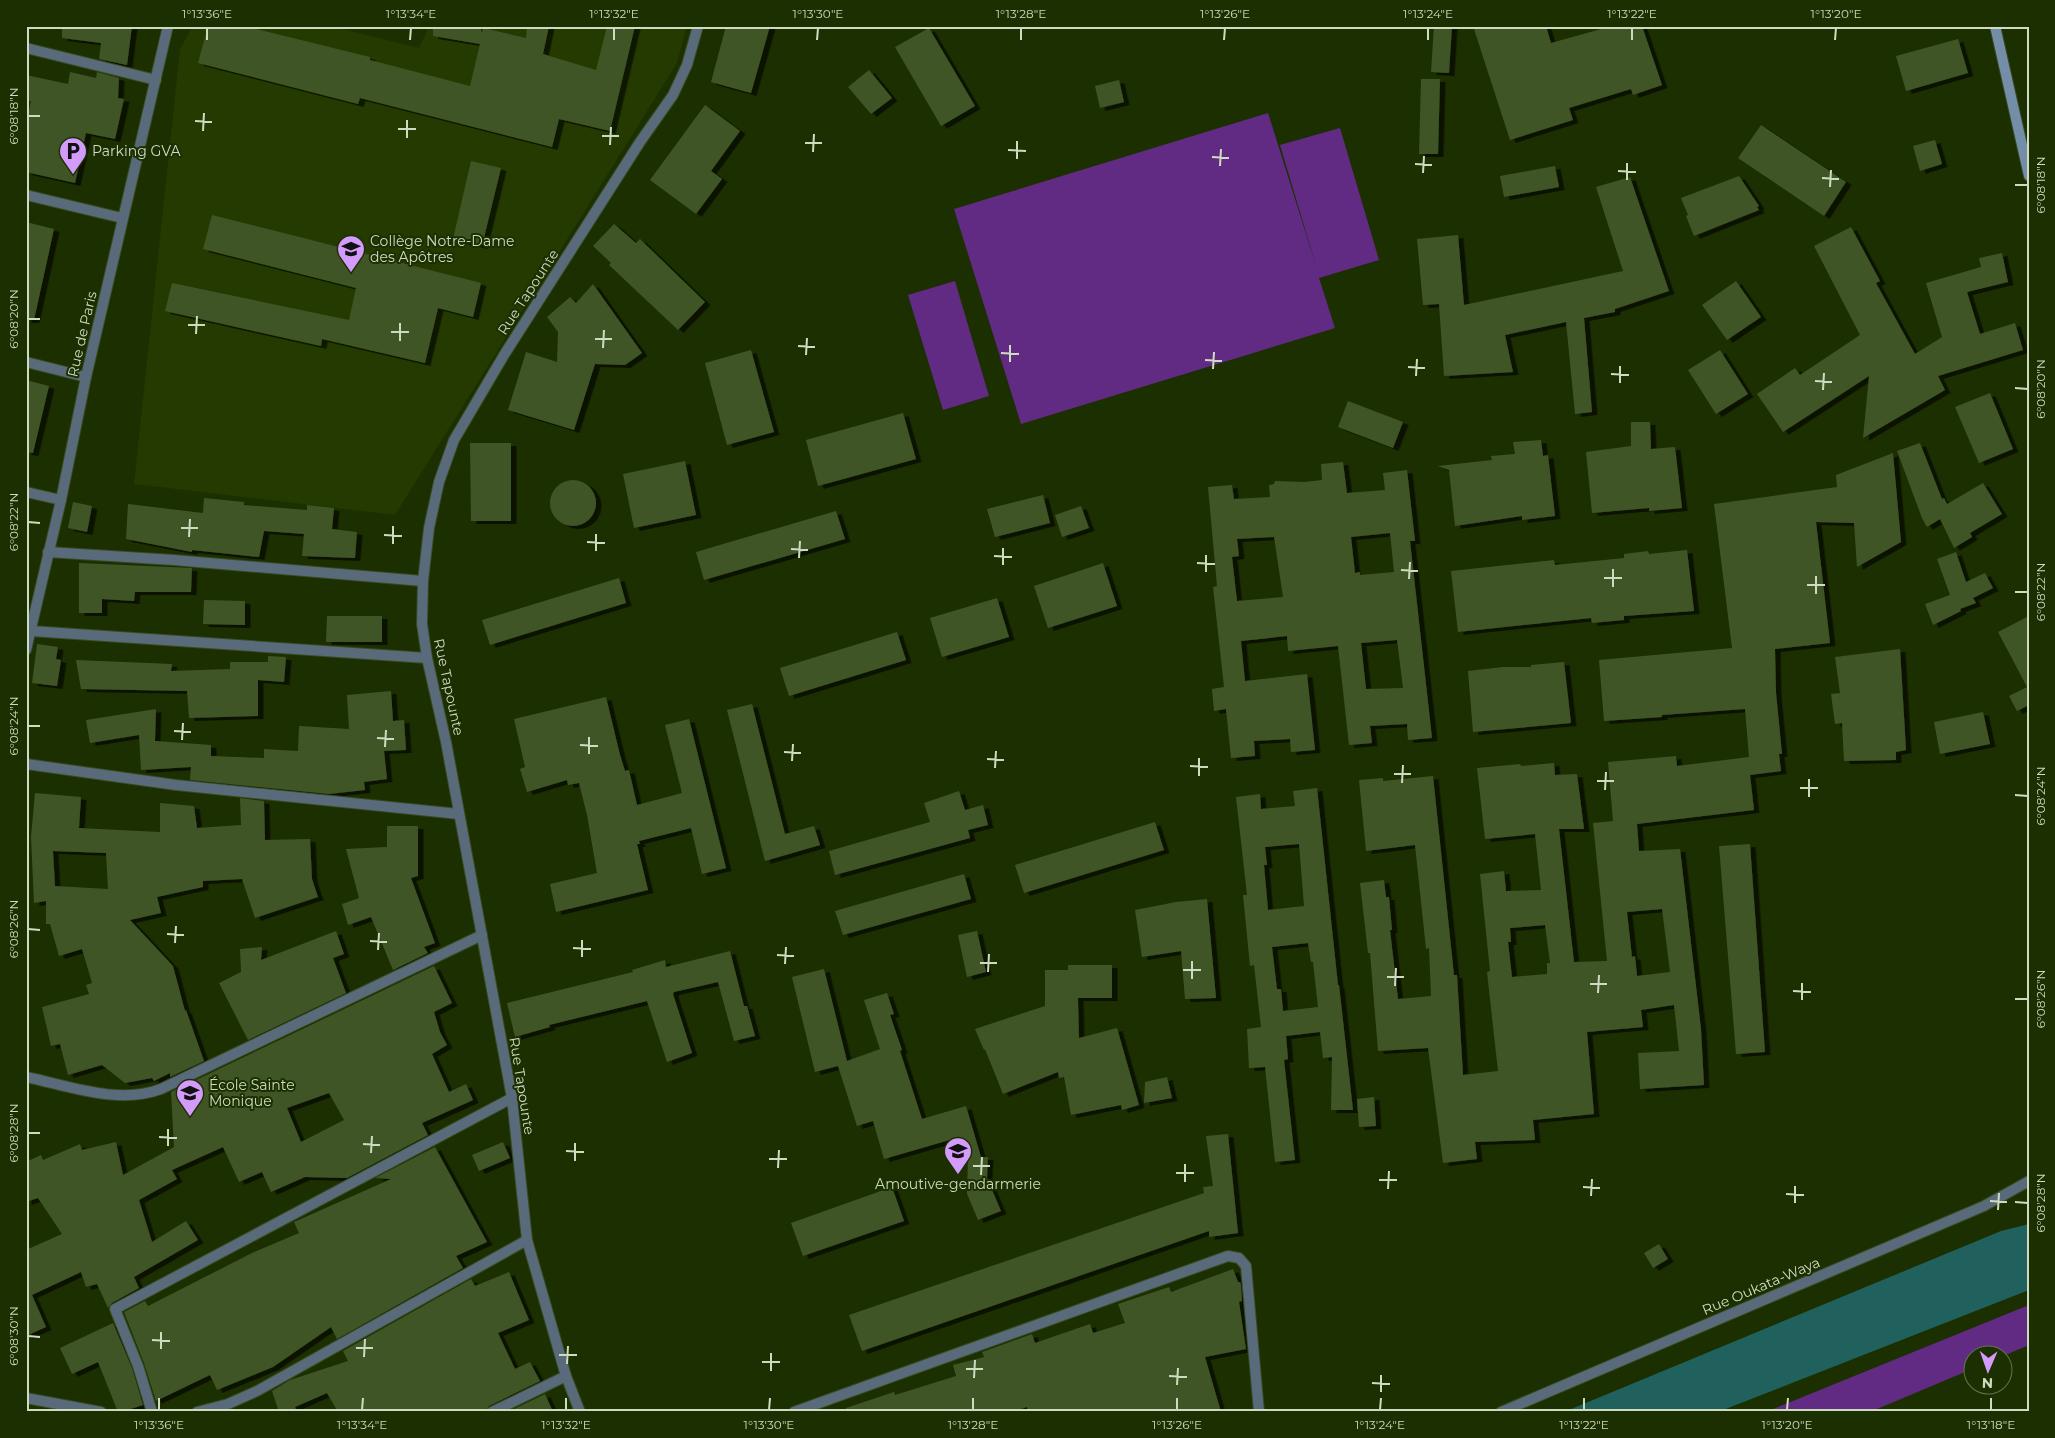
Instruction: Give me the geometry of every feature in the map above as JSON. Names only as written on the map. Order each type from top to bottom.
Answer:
[{"type":"main road","points":[[1995,26],[2026,153],[2029,176]]},
{"type":"street","name":"Rue de Paris","points":[[26,650],[61,500],[86,377],[122,218],[168,26]]},
{"type":"street","name":"Rue Tapounte","points":[[580,1412],[566,1376],[526,1240],[512,1098],[446,742],[427,658],[422,624],[423,582],[429,528],[439,482],[454,440],[504,355],[640,142],[673,95],[687,65],[698,26]]},
{"type":"street","points":[[26,48],[156,80]]},
{"type":"street","points":[[26,195],[122,218]]},
{"type":"street","points":[[26,362],[86,377]]},
{"type":"street","points":[[26,492],[61,500]]},
{"type":"street","points":[[48,552],[174,560],[423,582]]},
{"type":"street","points":[[31,631],[427,658]]},
{"type":"street","points":[[26,764],[176,784],[459,814]]},
{"type":"street","points":[[26,1077],[110,1095],[146,1095],[482,935]]},
{"type":"street","points":[[152,1412],[138,1366],[115,1309],[512,1098]]},
{"type":"street","name":"Rue Oukata-Waya","points":[[1501,1412],[1984,1206],[2029,1181]]},
{"type":"street","points":[[216,1412],[228,1404],[257,1391],[526,1240]]},
{"type":"street","points":[[794,1412],[1228,1256],[1239,1258],[1246,1266],[1260,1412]]},
{"type":"street","points":[[492,1412],[566,1376]]},
{"type":"street","points":[[26,1398],[101,1412]]},
{"type":"street","points":[[197,1412],[228,1404]]},
{"type":"shaded area","name":"Collège Notre-Dame des Apôtres","points":[[193,26],[330,26],[419,48],[429,26],[687,26],[677,63],[395,515],[134,484],[180,49]]},
{"type":"shaded area","points":[[1268,113],[1317,269],[1280,145],[1340,128],[1379,260],[1319,278],[1335,328],[1021,424],[954,209]]},
{"type":"shaded area","points":[[955,281],[989,396],[943,410],[908,295]]},
{"type":"shaded area","points":[[2029,1305],[2029,1345],[2012,1352],[2012,1346],[1962,1346],[1962,1373],[1870,1412],[1766,1412]]},
{"type":"water","points":[[2029,1224],[2029,1290],[1718,1412],[1564,1412],[2001,1231]]},
{"type":"building","points":[[62,26],[132,26],[127,65],[99,59],[101,43],[62,38]]},
{"type":"building","points":[[208,26],[244,26],[370,57],[370,60],[470,86],[480,44],[433,36],[433,26],[480,26],[482,33],[483,28],[526,38],[527,26],[549,26],[543,54],[596,70],[607,26],[635,26],[610,131],[559,119],[552,147],[360,98],[358,104],[198,63]]},
{"type":"building","points":[[726,26],[770,26],[751,93],[711,82]]},
{"type":"building","points":[[1434,26],[1452,26],[1449,73],[1431,72]]},
{"type":"building","points":[[1473,26],[1546,26],[1551,43],[1612,26],[1642,26],[1662,85],[1633,95],[1631,89],[1569,108],[1573,120],[1510,140]]},
{"type":"building","points":[[929,28],[975,106],[941,126],[895,47]]},
{"type":"building","points":[[1958,39],[1968,73],[1906,91],[1896,56]]},
{"type":"building","points":[[869,70],[892,98],[871,114],[848,87]]},
{"type":"building","points":[[70,72],[96,78],[97,72],[119,78],[118,98],[124,99],[115,139],[86,133],[75,183],[26,172],[26,123],[31,101],[26,100],[26,75],[68,84]]},
{"type":"building","points":[[1421,79],[1440,79],[1438,154],[1419,154]]},
{"type":"building","points":[[1119,80],[1124,102],[1100,108],[1095,86]]},
{"type":"building","points":[[705,105],[740,131],[711,171],[722,179],[696,214],[650,180]]},
{"type":"building","points":[[1761,125],[1846,182],[1824,216],[1738,158]]},
{"type":"building","points":[[1935,140],[1942,164],[1920,171],[1913,146]]},
{"type":"building","points":[[471,161],[501,168],[482,246],[453,239]]},
{"type":"building","points":[[1555,166],[1559,187],[1504,197],[1500,176]]},
{"type":"building","points":[[1739,176],[1759,206],[1757,207],[1759,210],[1694,236],[1681,198]]},
{"type":"building","points":[[1630,177],[1669,291],[1615,309],[1615,312],[1584,318],[1592,412],[1575,414],[1566,322],[1505,335],[1513,372],[1444,376],[1439,304],[1423,305],[1417,239],[1458,235],[1464,305],[1623,271],[1596,187]]},
{"type":"building","points":[[212,215],[481,283],[473,317],[438,308],[425,363],[322,339],[321,346],[165,311],[172,283],[349,320],[356,288],[203,249]]},
{"type":"building","points":[[26,222],[54,229],[34,320],[26,320]]},
{"type":"building","points":[[614,224],[636,243],[640,239],[705,302],[678,330],[609,265],[611,263],[593,246]]},
{"type":"building","points":[[1851,227],[1880,281],[1876,283],[1915,354],[1942,337],[1926,283],[1981,267],[1979,258],[2002,253],[2008,282],[1967,292],[1980,334],[2015,323],[2023,350],[1938,376],[1945,390],[1863,438],[1869,376],[1783,432],[1757,394],[1795,368],[1800,375],[1860,335],[1814,246]]},
{"type":"building","points":[[1736,281],[1761,317],[1727,340],[1702,305]]},
{"type":"building","points":[[593,284],[642,353],[625,365],[595,364],[574,430],[508,410],[526,352],[557,362],[558,332],[547,317],[570,297],[576,303]]},
{"type":"building","points":[[751,350],[774,432],[727,445],[705,363]]},
{"type":"building","points":[[1720,350],[1748,394],[1716,414],[1688,370]]},
{"type":"building","points":[[26,380],[49,386],[33,453],[26,452]]},
{"type":"building","points":[[1990,393],[2013,449],[1979,463],[1955,407]]},
{"type":"building","points":[[1348,401],[1403,422],[1393,448],[1338,427]]},
{"type":"building","points":[[903,413],[916,459],[818,486],[806,440]]},
{"type":"building","points":[[1631,422],[1650,422],[1651,449],[1675,447],[1682,508],[1649,511],[1649,508],[1592,513],[1586,452],[1631,446]]},
{"type":"building","points":[[1541,440],[1543,456],[1548,455],[1555,516],[1522,520],[1522,516],[1455,526],[1449,470],[1438,466],[1492,460],[1491,456],[1515,454],[1513,442]]},
{"type":"building","points":[[470,443],[511,443],[511,521],[471,521]]},
{"type":"building","points":[[1920,443],[1942,499],[1944,498],[1947,504],[1983,483],[2002,514],[1970,533],[1972,537],[1954,548],[1940,519],[1927,527],[1897,451]]},
{"type":"building","points":[[1893,453],[1901,542],[1857,567],[1854,523],[1816,522],[1830,643],[1775,649],[1776,693],[1782,754],[1779,754],[1781,771],[1750,775],[1754,810],[1637,824],[1639,851],[1680,849],[1701,1029],[1704,1085],[1640,1089],[1638,1053],[1679,1051],[1674,1005],[1641,1010],[1643,1027],[1587,1032],[1594,1114],[1533,1120],[1535,1140],[1475,1142],[1477,1159],[1443,1163],[1428,1048],[1378,1051],[1370,953],[1368,953],[1360,883],[1384,880],[1386,897],[1389,897],[1392,930],[1390,930],[1398,999],[1431,996],[1429,948],[1426,949],[1415,845],[1366,851],[1359,780],[1383,778],[1383,781],[1433,776],[1454,975],[1457,975],[1463,1075],[1498,1071],[1487,972],[1490,971],[1480,874],[1504,871],[1506,891],[1541,890],[1535,834],[1485,839],[1477,768],[1554,763],[1555,775],[1577,774],[1584,829],[1559,829],[1574,962],[1607,961],[1593,823],[1613,821],[1608,762],[1676,756],[1677,766],[1749,757],[1745,709],[1604,721],[1599,660],[1732,648],[1714,504],[1837,487],[1836,475]],"holes":[[[1662,909],[1670,972],[1637,976],[1635,956],[1632,957],[1627,912]],[[1545,925],[1550,963],[1547,963],[1547,974],[1512,977],[1508,942],[1511,942],[1510,928]]]},
{"type":"building","points":[[685,461],[696,515],[634,528],[623,474]]},
{"type":"building","points":[[1343,462],[1347,493],[1385,490],[1383,473],[1407,470],[1415,541],[1410,541],[1432,738],[1408,740],[1407,724],[1370,726],[1372,743],[1349,745],[1338,646],[1288,651],[1287,636],[1241,641],[1245,681],[1307,674],[1315,750],[1291,752],[1290,739],[1254,741],[1255,756],[1231,758],[1226,709],[1214,711],[1212,689],[1224,687],[1213,587],[1217,586],[1208,487],[1232,485],[1234,499],[1270,497],[1269,485],[1274,484],[1275,481],[1304,482],[1322,480],[1321,464]],"holes":[[[1390,533],[1394,572],[1360,575],[1360,572],[1355,573],[1351,537]],[[1274,537],[1283,597],[1237,601],[1232,557],[1239,556],[1237,539]],[[1397,640],[1403,688],[1366,689],[1361,643]]]},
{"type":"building","points":[[578,480],[582,481],[592,490],[595,494],[595,512],[586,522],[578,526],[568,526],[560,522],[551,512],[550,498],[554,490],[564,481]]},
{"type":"building","points":[[1043,495],[1050,523],[995,537],[987,509]]},
{"type":"building","points":[[204,498],[244,502],[244,505],[307,510],[307,505],[334,508],[332,529],[357,532],[355,558],[302,556],[304,534],[264,531],[259,557],[192,550],[192,552],[126,539],[128,504],[203,513]]},
{"type":"building","points":[[73,502],[92,506],[87,532],[68,528]]},
{"type":"building","points":[[1081,506],[1089,528],[1062,537],[1055,515]]},
{"type":"building","points":[[836,511],[845,539],[704,580],[696,552]]},
{"type":"building","points":[[1687,550],[1694,611],[1624,616],[1624,620],[1592,623],[1591,618],[1458,632],[1451,571],[1554,560],[1555,565],[1624,558],[1624,554],[1648,551],[1649,554]]},
{"type":"building","points":[[1956,552],[1966,582],[1985,573],[1993,588],[1973,598],[1976,603],[1960,609],[1961,611],[1933,625],[1925,604],[1950,595],[1937,559]]},
{"type":"building","points":[[79,563],[192,568],[191,592],[135,592],[134,601],[102,599],[102,613],[79,613]]},
{"type":"building","points":[[1103,563],[1117,606],[1048,628],[1034,586]]},
{"type":"building","points":[[619,578],[626,603],[490,645],[482,620]]},
{"type":"building","points":[[997,598],[1009,637],[942,657],[930,618]]},
{"type":"building","points":[[204,600],[245,601],[245,625],[203,624]]},
{"type":"building","points":[[327,616],[382,616],[382,642],[326,642]]},
{"type":"building","points":[[2029,616],[2029,705],[2017,711],[2009,696],[2027,687],[1998,632]]},
{"type":"building","points":[[897,632],[906,660],[789,696],[780,668]]},
{"type":"building","points":[[37,644],[58,647],[56,659],[61,660],[57,686],[32,683]]},
{"type":"building","points":[[1900,649],[1906,750],[1896,752],[1896,760],[1844,761],[1842,723],[1835,724],[1831,694],[1840,693],[1835,657]]},
{"type":"building","points":[[268,656],[286,657],[284,682],[258,680],[258,716],[189,718],[187,691],[81,689],[76,660],[172,664],[171,671],[230,669],[230,662],[268,662]]},
{"type":"building","points":[[1564,662],[1571,723],[1473,732],[1468,671],[1503,667],[1531,667],[1531,665]]},
{"type":"building","points":[[391,691],[393,721],[404,720],[406,750],[384,751],[387,779],[364,782],[365,790],[329,794],[190,780],[191,767],[141,770],[139,735],[90,743],[86,720],[156,709],[155,741],[211,745],[211,756],[264,758],[264,749],[298,751],[299,726],[349,729],[347,695]]},
{"type":"building","points":[[606,697],[620,755],[625,771],[629,770],[637,805],[682,793],[665,725],[689,719],[726,868],[702,874],[691,828],[639,841],[640,844],[637,844],[648,890],[556,912],[550,884],[597,873],[587,815],[579,783],[568,785],[567,780],[527,792],[520,769],[525,767],[514,719]]},
{"type":"building","points":[[752,704],[785,834],[814,826],[820,845],[765,861],[727,710]]},
{"type":"building","points":[[1983,712],[1990,744],[1940,754],[1934,722]]},
{"type":"building","points":[[1317,788],[1353,1110],[1331,1110],[1332,1057],[1323,1058],[1320,1032],[1286,1036],[1288,1059],[1284,1060],[1295,1160],[1275,1162],[1265,1067],[1249,1068],[1247,1029],[1261,1027],[1254,965],[1250,966],[1243,895],[1247,895],[1236,797],[1260,794],[1261,809],[1295,806],[1293,791]],"holes":[[[1299,844],[1304,906],[1268,910],[1264,865],[1267,865],[1265,847]],[[1308,943],[1311,962],[1313,962],[1318,1007],[1283,1011],[1281,989],[1277,989],[1272,947]]]},
{"type":"building","points":[[959,791],[965,810],[983,805],[988,825],[968,830],[970,838],[835,875],[829,851],[930,822],[924,803]]},
{"type":"building","points":[[35,793],[81,797],[79,828],[160,832],[160,803],[194,806],[197,828],[241,825],[240,798],[264,801],[265,840],[310,839],[312,879],[318,897],[255,918],[242,879],[203,881],[203,887],[157,897],[161,913],[130,920],[173,966],[185,1011],[204,1061],[170,1077],[170,1073],[154,1081],[152,1078],[125,1083],[102,1065],[68,1075],[60,1044],[51,1046],[42,1007],[89,994],[86,985],[92,983],[82,949],[59,956],[50,924],[46,924],[46,901],[34,903],[31,837]],"holes":[[[53,851],[106,853],[108,889],[55,886]]]},
{"type":"building","points":[[1155,822],[1164,850],[1024,893],[1015,865]]},
{"type":"building","points":[[387,826],[418,826],[418,876],[411,878],[435,943],[424,947],[428,953],[393,970],[371,917],[348,925],[342,904],[359,898],[346,849],[387,847]]},
{"type":"building","points":[[1750,844],[1765,1052],[1736,1054],[1719,846]]},
{"type":"building","points":[[964,874],[971,899],[843,935],[835,911]]},
{"type":"building","points":[[1207,899],[1216,998],[1185,999],[1181,951],[1142,957],[1135,910],[1176,902]]},
{"type":"building","points":[[336,931],[344,954],[333,958],[346,993],[248,1040],[219,983],[241,972],[240,949],[262,947],[261,960]]},
{"type":"building","points":[[977,931],[986,972],[967,977],[958,935]]},
{"type":"building","points":[[730,951],[744,1006],[747,1006],[755,1036],[734,1041],[718,982],[674,992],[673,994],[692,1053],[667,1062],[647,1001],[549,1025],[550,1027],[515,1037],[507,1003],[633,972],[632,970],[665,960],[666,967]]},
{"type":"building","points":[[1068,965],[1112,965],[1112,998],[1078,998],[1079,1038],[1117,1028],[1139,1105],[1122,1110],[1121,1105],[1071,1115],[1064,1077],[1059,1078],[1058,1072],[1003,1094],[975,1029],[1045,1006],[1045,970],[1068,970]]},
{"type":"building","points":[[434,966],[452,1003],[434,1012],[440,1032],[447,1045],[432,1054],[449,1092],[466,1084],[473,1100],[422,1123],[428,1135],[347,1178],[305,1177],[271,1192],[262,1172],[239,1182],[223,1147],[172,1170],[177,1179],[139,1200],[152,1242],[186,1221],[198,1240],[134,1277],[139,1288],[112,1303],[108,1308],[97,1284],[86,1287],[81,1272],[32,1295],[46,1327],[26,1336],[26,1250],[62,1234],[38,1198],[26,1202],[26,1162],[41,1155],[43,1160],[80,1144],[82,1150],[116,1142],[123,1175],[174,1147],[171,1092]],"holes":[[[329,1093],[344,1120],[301,1142],[287,1108]]]},
{"type":"building","points":[[824,969],[847,1061],[880,1049],[864,1000],[887,993],[894,1014],[890,1015],[902,1050],[900,1051],[922,1119],[966,1106],[981,1157],[988,1157],[987,1178],[1001,1211],[978,1220],[967,1194],[968,1157],[953,1157],[953,1139],[884,1159],[873,1121],[857,1126],[838,1066],[815,1072],[792,977]]},
{"type":"building","points":[[1167,1077],[1172,1098],[1144,1103],[1145,1082]]},
{"type":"building","points":[[1374,1097],[1376,1126],[1359,1127],[1357,1099]]},
{"type":"building","points":[[1228,1134],[1238,1233],[1209,1237],[1209,1231],[862,1351],[849,1315],[1204,1193],[1203,1187],[1213,1186],[1206,1136]]},
{"type":"building","points":[[503,1142],[510,1158],[479,1171],[472,1155]]},
{"type":"building","points":[[435,1147],[487,1242],[456,1256],[463,1268],[337,1339],[331,1327],[273,1367],[217,1390],[210,1375],[156,1401],[144,1363],[124,1312],[145,1301],[148,1306],[252,1253],[299,1233],[294,1222],[391,1179],[375,1178]]},
{"type":"building","points":[[892,1187],[904,1221],[803,1256],[791,1223]]},
{"type":"building","points":[[1659,1244],[1668,1259],[1653,1268],[1644,1253]]},
{"type":"building","points":[[1233,1269],[1241,1285],[1242,1301],[1239,1302],[1246,1349],[1205,1357],[1221,1412],[1028,1412],[1027,1407],[1012,1412],[846,1412],[846,1408],[894,1392],[895,1395],[956,1376],[953,1365],[984,1357],[982,1352],[1032,1334],[1035,1343],[1090,1324],[1093,1333],[1125,1323],[1118,1304],[1169,1287],[1171,1292]]},
{"type":"building","points":[[509,1272],[529,1320],[498,1333],[515,1369],[530,1362],[540,1381],[489,1406],[485,1412],[338,1412],[327,1393],[295,1407],[297,1412],[279,1412],[272,1391],[290,1380],[348,1361],[343,1351],[471,1279],[475,1286]]},
{"type":"building","points":[[113,1323],[132,1368],[143,1405],[121,1412],[118,1412],[98,1362],[72,1374],[60,1348]]},
{"type":"building","points":[[545,1394],[553,1412],[508,1412]]},
{"type":"place","name":"Parking GVA","points":[[73,175]]},
{"type":"place","name":"Collège Notre-Dame des Apôtres","points":[[351,273]]},
{"type":"place","name":"École Sainte Monique","points":[[190,1117]]},
{"type":"place","name":"Amoutive-gendarmerie","points":[[958,1175]]}]
